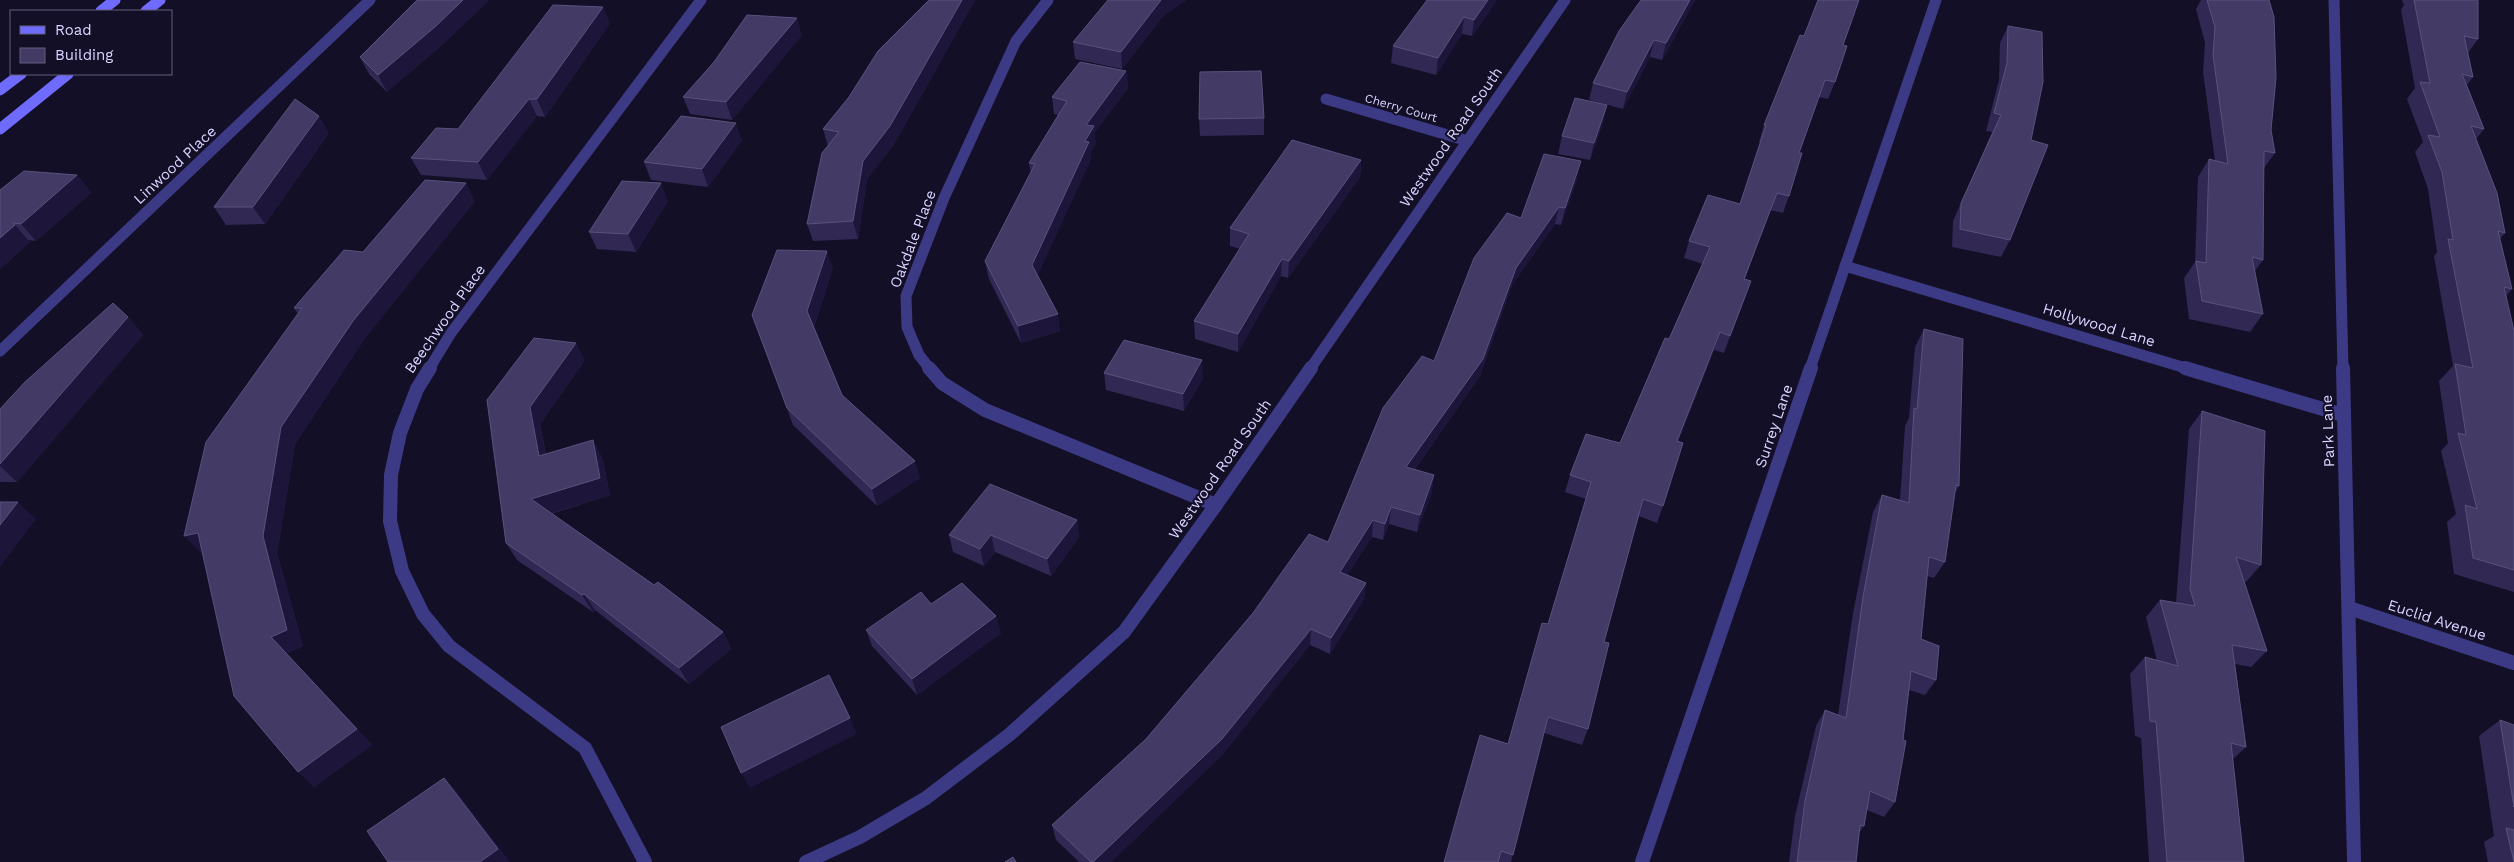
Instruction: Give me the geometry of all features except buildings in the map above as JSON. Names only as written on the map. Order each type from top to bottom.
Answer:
[{"type":"street","points":[[102,10],[115,0]]},
{"type":"street","points":[[147,10],[160,0]]},
{"type":"street","name":"Linwood Place","points":[[0,351],[370,0]]},
{"type":"street","name":"Beechwood Place","points":[[645,862],[585,748],[449,646],[423,614],[402,570],[390,521],[391,475],[400,433],[417,389],[451,334],[701,0]]},
{"type":"street","name":"Oakdale Place","points":[[1048,0],[1016,41],[944,198],[906,296],[907,327],[918,355],[942,383],[985,410],[1216,505]]},
{"type":"street","name":"Westwood Road South","points":[[806,862],[860,837],[926,798],[1009,736],[1124,632],[1216,505],[1565,0]]},
{"type":"street","name":"Surrey Lane","points":[[1642,862],[1936,0]]},
{"type":"street","name":"Park Lane","points":[[2334,0],[2343,415],[2350,608],[2354,862]]},
{"type":"street","points":[[0,90],[20,75]]},
{"type":"street","points":[[0,129],[67,75]]},
{"type":"street","name":"Cherry Court","points":[[1326,99],[1468,141]]},
{"type":"street","name":"Hollywood Lane","points":[[1845,266],[2343,415]]},
{"type":"street","name":"Euclid Avenue","points":[[2350,608],[2514,663]]}]
